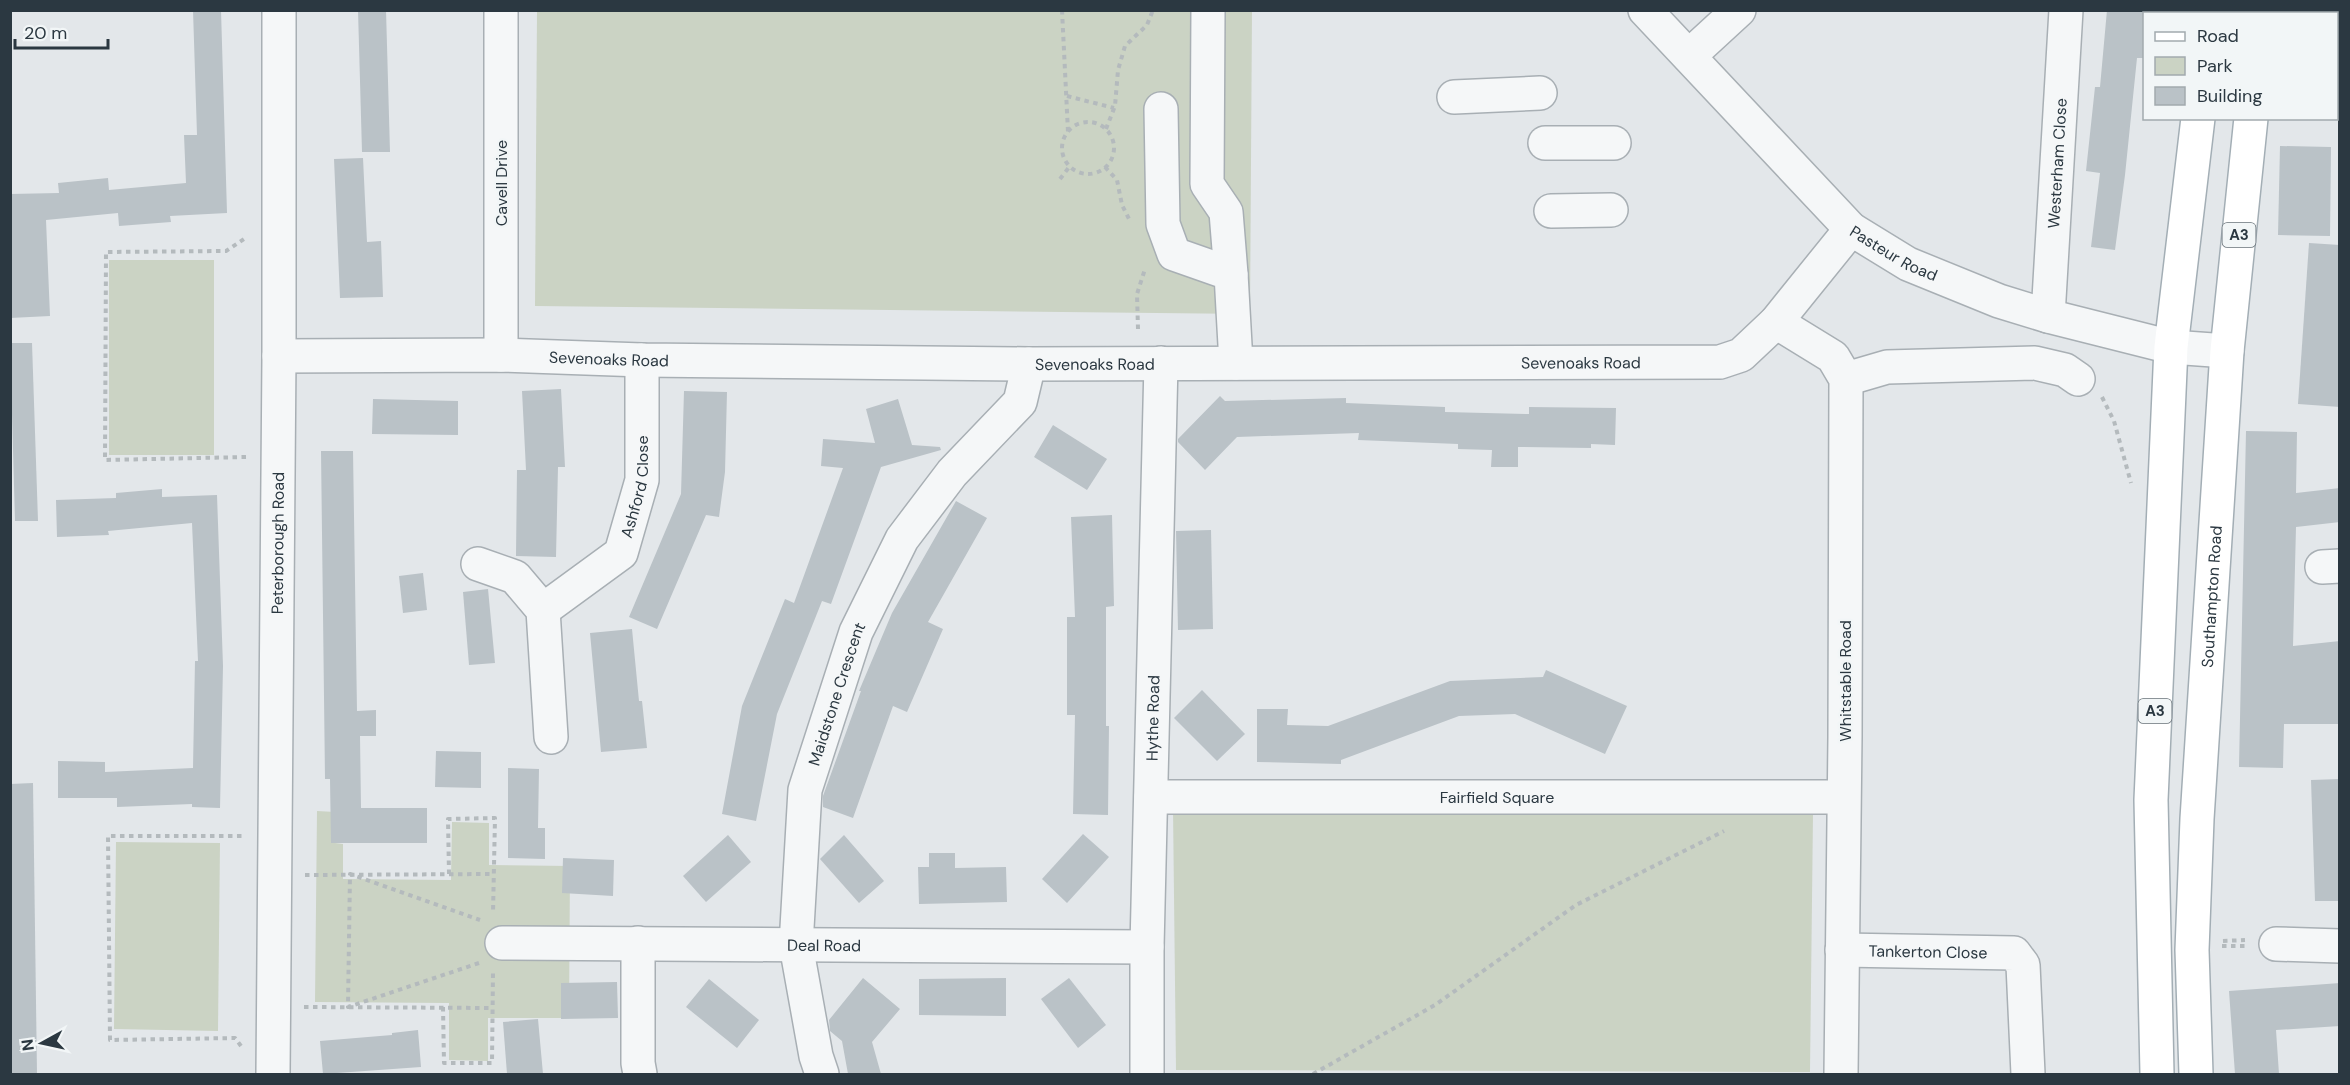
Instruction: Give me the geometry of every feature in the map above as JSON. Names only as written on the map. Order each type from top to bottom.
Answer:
[{"type":"main road","name":"A3","points":[[2157,1074],[2151,800],[2171,347],[2198,120]]},
{"type":"main road","name":"Southampton Road","points":[[2196,1074],[2192,950],[2193,903],[2227,351],[2251,120]]},
{"type":"street","name":"Peterborough Road","points":[[260,1065],[273,1008],[279,356],[279,10]]},
{"type":"street","name":"Cavell Drive","points":[[501,10],[501,355]]},
{"type":"street","points":[[1208,10],[1207,184],[1226,212],[1236,363]]},
{"type":"street","name":"Pasteur Road","points":[[1645,10],[1851,229],[1908,264],[1999,301],[2048,316],[2171,347],[2227,351]]},
{"type":"street","points":[[1689,56],[1739,10]]},
{"type":"street","name":"Westerham Close","points":[[2048,316],[2066,10]]},
{"type":"street","points":[[1454,97],[1540,93]]},
{"type":"street","points":[[1161,109],[1163,224],[1174,254],[1231,274]]},
{"type":"street","points":[[1545,143],[1614,143]]},
{"type":"street","points":[[1551,211],[1611,210]]},
{"type":"street","name":"Sevenoaks Road","points":[[279,356],[501,355],[642,360],[1029,364],[1720,362],[1741,355],[1776,322],[1851,229]]},
{"type":"street","points":[[1776,322],[1833,357],[1846,379],[1887,367],[2036,363],[2065,370],[2078,380]]},
{"type":"street","name":"Ashford Close","points":[[543,610],[621,553],[642,480],[642,360]]},
{"type":"street","name":"Hythe Road","points":[[1147,1074],[1147,947],[1161,363]]},
{"type":"street","name":"Maidstone Crescent","points":[[822,1074],[816,1056],[796,945],[805,790],[856,632],[902,539],[952,473],[1020,402],[1029,364]]},
{"type":"street","name":"Whitstable Road","points":[[1841,1074],[1846,379]]},
{"type":"street","points":[[478,564],[515,577],[543,610],[550,737]]},
{"type":"street","name":"Fairfield Square","points":[[1151,797],[1843,796]]},
{"type":"street","name":"Deal Road","points":[[488,942],[1147,947]]},
{"type":"street","points":[[638,944],[638,1063],[640,1074]]},
{"type":"street","points":[[2276,944],[2340,946]]},
{"type":"street","name":"Tankerton Close","points":[[1842,950],[2014,953],[2023,965],[2028,1074]]},
{"type":"path","points":[[1062,10],[1068,132],[1063,146],[1066,160],[1077,171],[1092,174],[1110,162],[1114,148],[1111,135],[1106,129],[1086,122],[1068,132]]},
{"type":"path","points":[[1106,129],[1114,108],[1118,70],[1125,46],[1147,25],[1153,10]]},
{"type":"path","points":[[1066,96],[1114,108]]},
{"type":"path","points":[[1059,179],[1070,166]]},
{"type":"path","points":[[1105,167],[1117,180],[1122,205],[1130,221]]},
{"type":"path","points":[[247,468],[247,457],[105,460],[106,252],[226,251],[250,234]]},
{"type":"path","points":[[1138,329],[1137,294],[1146,267]]},
{"type":"path","points":[[246,824],[246,836],[108,836],[111,1040],[235,1038],[260,1065]]},
{"type":"path","points":[[1313,1074],[1435,1005],[1576,905],[1734,826]]},
{"type":"path","points":[[350,874],[488,942]]},
{"type":"path","points":[[348,1007],[350,874]]},
{"type":"path","points":[[274,875],[494,874]]},
{"type":"path","points":[[348,1007],[488,942]]},
{"type":"path","points":[[273,1008],[492,1008]]},
{"type":"green space","points":[[537,11],[1252,11],[1250,314],[535,306]]},
{"type":"green space","points":[[109,260],[214,260],[214,455],[109,455]]},
{"type":"green space","points":[[1173,808],[1813,814],[1810,1072],[1176,1070]]},
{"type":"green space","points":[[317,811],[335,812],[335,843],[343,844],[343,879],[451,880],[452,822],[489,823],[489,865],[570,866],[569,1018],[488,1018],[488,1061],[449,1060],[449,1003],[315,1002]]},
{"type":"green space","points":[[116,842],[220,843],[218,1031],[114,1029]]},
{"type":"building","points":[[193,10],[221,10],[227,213],[170,216],[171,222],[119,226],[118,213],[46,220],[50,316],[10,318],[10,194],[59,193],[58,183],[108,178],[109,190],[186,183],[184,135],[197,135]]},
{"type":"building","points":[[358,10],[386,10],[390,152],[362,152]]},
{"type":"building","points":[[2107,10],[2145,10],[2143,12],[2143,58],[2137,58],[2115,250],[2091,247],[2100,173],[2086,171],[2095,87],[2100,87]]},
{"type":"building","points":[[2280,146],[2331,147],[2330,236],[2278,235]]},
{"type":"building","points":[[363,158],[367,242],[381,241],[383,297],[340,298],[334,159]]},
{"type":"building","points":[[2309,243],[2340,245],[2340,407],[2298,404]]},
{"type":"building","points":[[10,343],[32,343],[38,521],[15,521]]},
{"type":"building","points":[[561,389],[565,467],[558,467],[556,557],[516,556],[517,470],[526,470],[522,391]]},
{"type":"building","points":[[684,391],[727,392],[725,472],[719,517],[706,515],[657,629],[629,617],[681,494]]},
{"type":"building","points":[[1220,396],[1225,401],[1346,398],[1346,403],[1445,407],[1445,412],[1529,414],[1529,407],[1616,408],[1615,445],[1591,444],[1591,448],[1518,447],[1518,467],[1491,467],[1492,450],[1458,449],[1458,444],[1358,440],[1359,433],[1237,437],[1205,470],[1178,442],[1178,439]]},
{"type":"building","points":[[373,399],[458,401],[458,435],[372,434]]},
{"type":"building","points":[[898,399],[912,445],[940,447],[941,450],[881,467],[831,604],[822,601],[777,714],[756,821],[722,814],[742,706],[785,599],[794,603],[843,468],[821,466],[823,439],[875,443],[866,409]]},
{"type":"building","points":[[1053,425],[1107,459],[1087,490],[1034,457]]},
{"type":"building","points":[[2246,431],[2297,432],[2296,493],[2340,488],[2340,522],[2296,527],[2293,646],[2340,641],[2340,724],[2284,724],[2283,768],[2239,767]]},
{"type":"building","points":[[321,451],[353,451],[357,711],[376,710],[376,736],[360,736],[361,808],[427,808],[427,843],[331,843],[330,779],[325,779]]},
{"type":"building","points":[[162,489],[162,497],[217,495],[223,666],[220,808],[192,807],[192,804],[117,807],[117,798],[58,798],[58,761],[105,762],[105,772],[193,768],[195,661],[198,661],[192,523],[108,531],[109,535],[57,537],[56,500],[116,498],[116,493]]},
{"type":"building","points":[[956,501],[987,518],[928,622],[943,629],[907,712],[893,706],[853,818],[823,807],[823,796],[861,691],[859,691],[892,613]]},
{"type":"building","points":[[1112,515],[1114,606],[1106,607],[1106,726],[1109,726],[1108,815],[1073,814],[1075,715],[1067,715],[1067,617],[1075,617],[1071,517]]},
{"type":"building","points":[[1211,530],[1213,629],[1178,630],[1176,531]]},
{"type":"building","points":[[423,573],[427,610],[403,613],[399,576]]},
{"type":"building","points":[[488,589],[495,663],[469,665],[463,592]]},
{"type":"building","points":[[632,629],[639,701],[642,701],[647,748],[601,752],[590,633]]},
{"type":"building","points":[[1546,670],[1627,706],[1605,754],[1515,714],[1459,716],[1341,760],[1341,764],[1257,762],[1257,709],[1288,709],[1287,725],[1328,726],[1450,681],[1543,677]]},
{"type":"building","points":[[1202,690],[1245,734],[1217,761],[1174,718]]},
{"type":"building","points":[[436,751],[481,752],[481,788],[435,787]]},
{"type":"building","points":[[508,768],[539,769],[538,828],[545,828],[545,859],[508,858]]},
{"type":"building","points":[[2340,779],[2340,901],[2315,901],[2311,780]]},
{"type":"building","points":[[33,783],[37,1074],[10,1074],[10,784]]},
{"type":"building","points":[[1083,834],[1109,857],[1067,903],[1042,879]]},
{"type":"building","points":[[728,835],[751,862],[706,902],[683,876]]},
{"type":"building","points":[[844,835],[884,881],[859,903],[820,859]]},
{"type":"building","points":[[929,853],[955,853],[955,868],[1006,867],[1007,902],[919,904],[918,867],[929,867]]},
{"type":"building","points":[[563,858],[614,860],[613,896],[562,893]]},
{"type":"building","points":[[863,978],[900,1009],[872,1042],[881,1074],[848,1074],[842,1041],[830,1031],[829,1020]]},
{"type":"building","points":[[1006,978],[1006,1016],[919,1015],[919,979]]},
{"type":"building","points":[[1069,978],[1106,1025],[1078,1048],[1041,999]]},
{"type":"building","points":[[709,979],[759,1020],[737,1048],[686,1007]]},
{"type":"building","points":[[617,982],[618,1018],[561,1019],[561,983]]},
{"type":"building","points":[[2340,983],[2340,1026],[2276,1030],[2279,1074],[2235,1074],[2229,991]]},
{"type":"building","points":[[538,1019],[543,1074],[507,1074],[503,1022]]},
{"type":"building","points":[[418,1030],[421,1067],[323,1074],[320,1041],[392,1035],[392,1033]]}]
